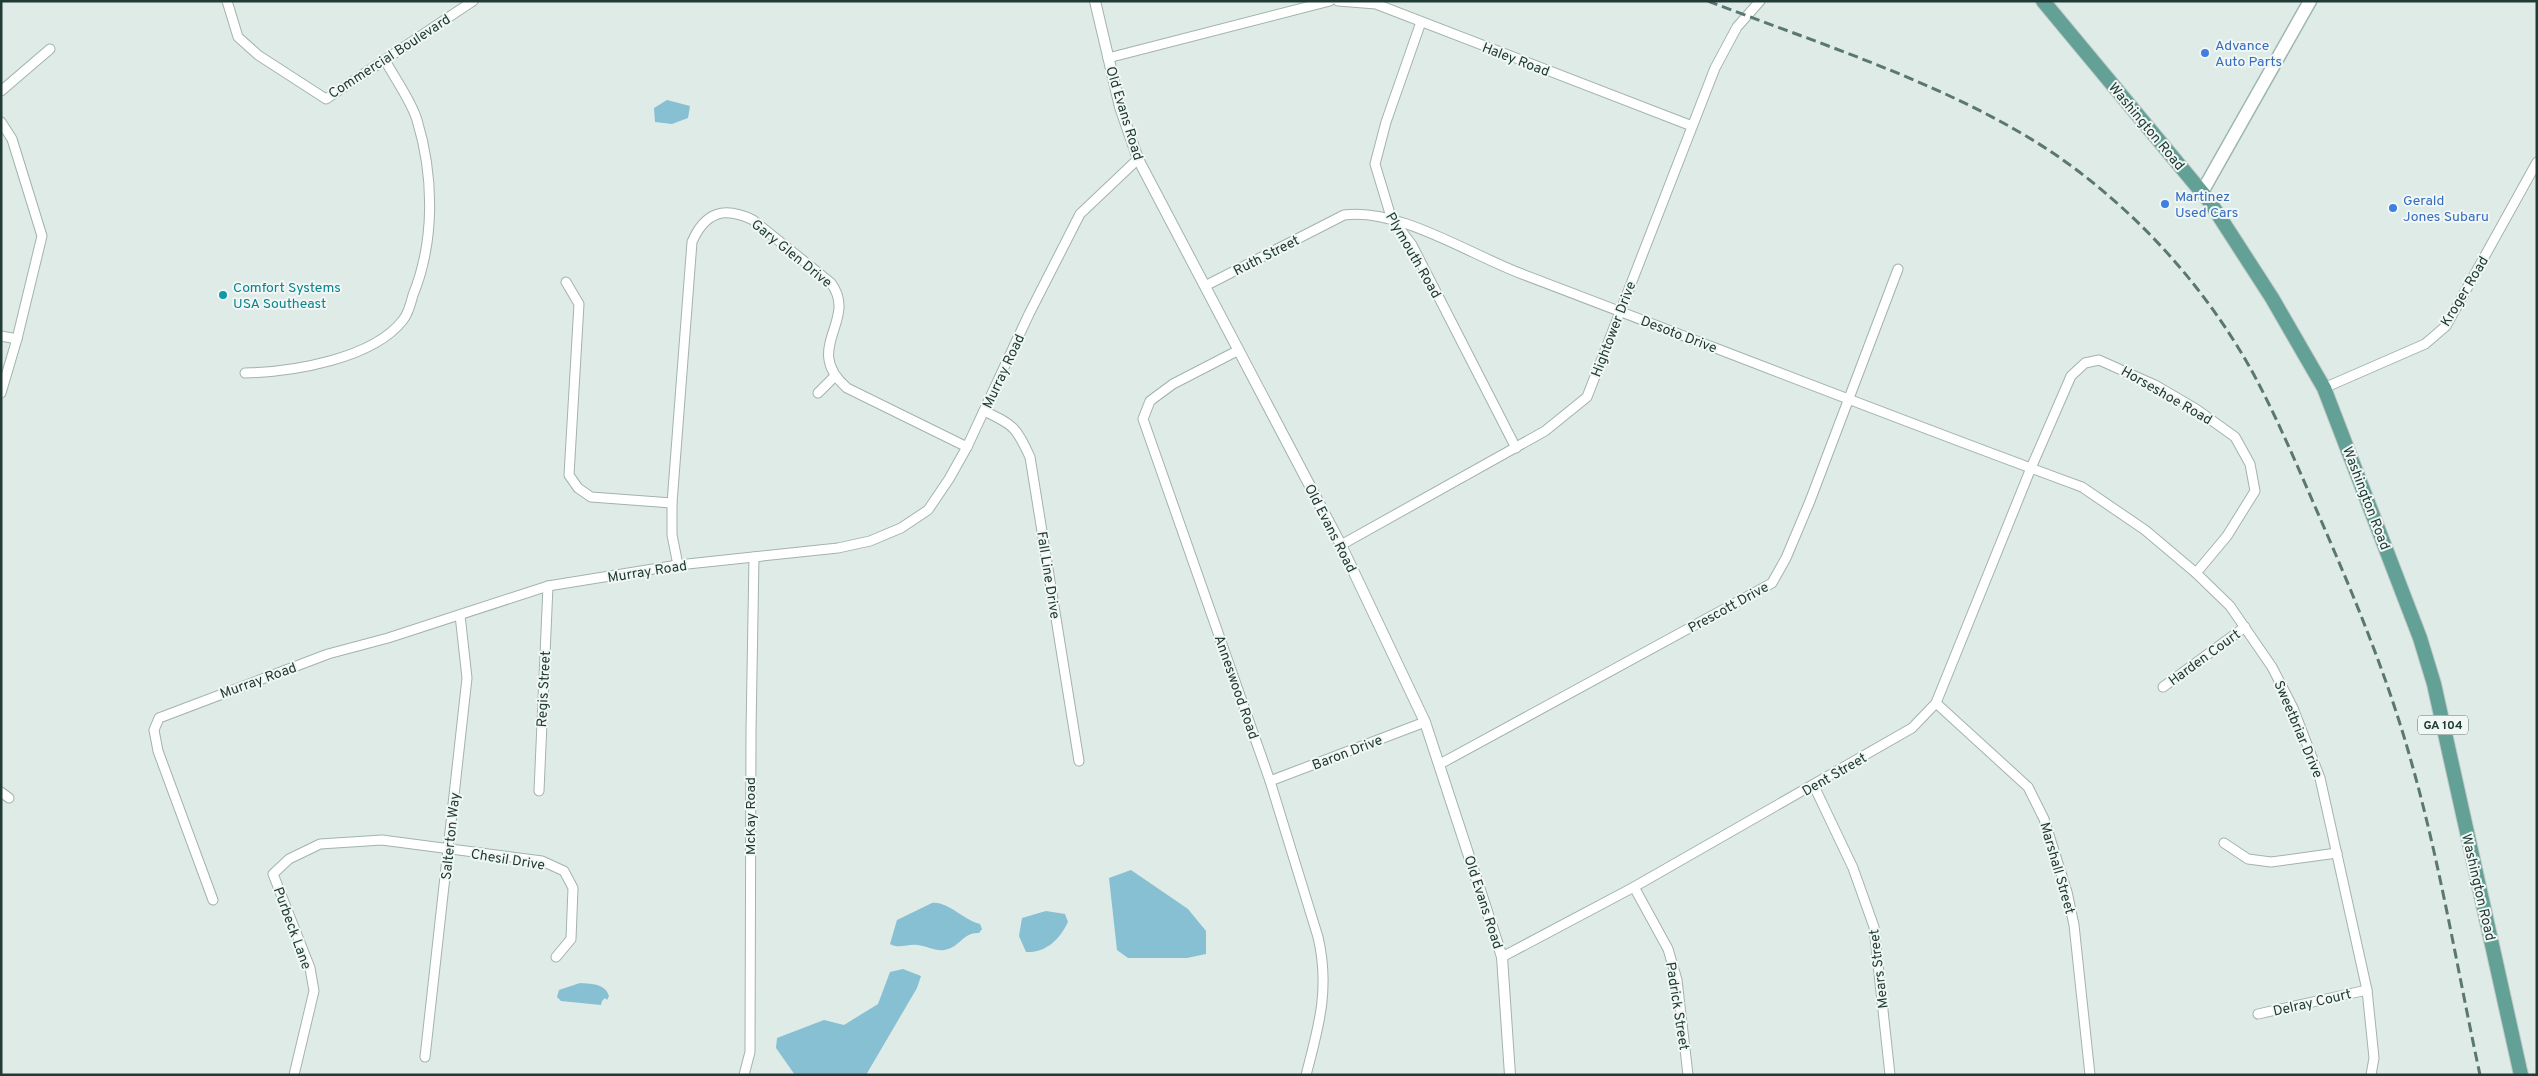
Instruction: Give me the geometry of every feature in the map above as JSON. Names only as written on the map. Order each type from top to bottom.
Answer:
[{"type":"main road","name":"Washington Road","points":[[2043,1],[2202,192],[2272,298],[2324,388],[2420,638],[2434,684],[2521,1075]]},
{"type":"main road","points":[[2202,192],[2310,1]]},
{"type":"street","name":"Commercial Boulevard","points":[[227,1],[238,37],[258,55],[326,99],[473,1]]},
{"type":"street","name":"Old Evans Road","points":[[1095,1],[1120,107],[1138,159],[1341,545],[1425,722],[1502,958],[1510,1075]]},
{"type":"street","points":[[1108,58],[1330,1]]},
{"type":"street","name":"Haley Road","points":[[1338,1],[1376,4],[1692,126]]},
{"type":"street","name":"Hightower Drive","points":[[1341,545],[1545,431],[1587,397],[1724,48],[1737,27],[1760,1]]},
{"type":"street","name":"Plymouth Road","points":[[1421,22],[1386,122],[1375,164],[1391,217],[1412,245],[1516,448]]},
{"type":"street","points":[[1,91],[50,48]]},
{"type":"street","points":[[245,373],[298,367],[345,356],[379,342],[404,319],[421,277],[430,219],[427,168],[416,119],[385,60]]},
{"type":"street","points":[[1,122],[12,139],[42,236],[17,339],[1,393]]},
{"type":"street","name":"Murray Road","points":[[214,900],[158,752],[154,730],[159,718],[328,654],[388,638],[548,586],[678,566],[838,548],[870,541],[901,528],[928,510],[967,447],[1029,314],[1080,214],[1138,159]]},
{"type":"street","name":"Kroger Road","points":[[2324,388],[2425,344],[2446,326],[2537,162]]},
{"type":"street","name":"Gary Glen Drive","points":[[672,503],[692,242],[698,227],[716,214],[728,212],[740,214],[753,220],[831,283],[839,294],[839,309],[829,349],[828,363],[834,378]]},
{"type":"street","name":"Desoto Drive","points":[[1327,224],[1344,215],[1361,212],[1391,217],[1516,272],[2031,468]]},
{"type":"street","name":"Ruth Street","points":[[1205,286],[1327,224]]},
{"type":"street","name":"Prescott Drive","points":[[1440,764],[1772,583],[1786,558],[1898,269]]},
{"type":"street","points":[[566,282],[578,304],[569,474],[578,488],[591,497],[672,503],[672,535],[678,566]]},
{"type":"street","points":[[1,336],[17,339]]},
{"type":"street","name":"Anneswood Road","points":[[1238,351],[1173,384],[1150,401],[1143,419],[1270,781],[1324,961],[1322,1010],[1306,1075]]},
{"type":"street","name":"Horseshoe Road","points":[[2031,468],[2072,376],[2085,364],[2099,360],[2117,366],[2196,409],[2236,438],[2250,464],[2255,491],[2227,536],[2196,573]]},
{"type":"street","points":[[818,393],[834,378],[847,388],[967,447]]},
{"type":"street","name":"Fall Line Drive","points":[[984,411],[1010,423],[1021,436],[1030,457],[1079,761]]},
{"type":"street","name":"Sweetbriar Drive","points":[[2031,468],[2082,487],[2145,530],[2196,573],[2230,606],[2272,667],[2293,708],[2320,778],[2367,990],[2374,1058],[2371,1075]]},
{"type":"street","name":"Dent Street","points":[[1502,958],[1634,887],[1814,786],[1912,728],[1936,704],[2031,468]]},
{"type":"street","name":"McKay Road","points":[[744,1075],[750,1052],[750,740],[754,557]]},
{"type":"street","name":"Regis Street","points":[[539,791],[548,586]]},
{"type":"street","name":"Salterton Way","points":[[425,1058],[467,678],[460,615]]},
{"type":"street","name":"Harden Court","points":[[2163,687],[2245,627]]},
{"type":"street","name":"Marshall Street","points":[[1936,704],[2028,787],[2044,819],[2065,884],[2074,925],[2090,1075]]},
{"type":"street","name":"Baron Drive","points":[[1270,781],[1425,722]]},
{"type":"street","name":"Mears Street","points":[[1814,786],[1853,868],[1874,927],[1890,1075]]},
{"type":"street","name":"Purbeck Lane","points":[[294,1075],[314,992],[310,968],[274,874],[289,859],[320,844],[382,840],[448,850]]},
{"type":"street","points":[[2224,843],[2248,859],[2271,862],[2337,853]]},
{"type":"street","name":"Chesil Drive","points":[[448,850],[542,861],[564,871],[573,888],[571,939],[556,957]]},
{"type":"street","name":"Padrick Street","points":[[1634,887],[1668,949],[1677,980],[1688,1075]]},
{"type":"street","name":"Delray Court","points":[[2258,1014],[2367,990]]},
{"type":"water","points":[[667,100],[690,106],[688,118],[672,124],[655,122],[654,108]]},
{"type":"water","points":[[1131,870],[1188,909],[1206,931],[1206,954],[1187,958],[1128,958],[1117,950],[1109,878]]},
{"type":"water","points":[[932,903],[938,903],[950,908],[980,924],[982,929],[979,933],[974,933],[956,945],[944,950],[917,945],[900,946],[890,944],[897,920]]},
{"type":"water","points":[[1046,911],[1065,914],[1068,922],[1052,944],[1040,950],[1026,952],[1019,936],[1022,918]]},
{"type":"water","points":[[903,969],[921,976],[917,988],[866,1075],[795,1075],[776,1048],[777,1038],[824,1020],[844,1025],[878,1004],[890,972]]},
{"type":"water","points":[[580,983],[601,986],[609,996],[607,1000],[605,998],[601,1005],[561,1001],[557,997],[559,990]]},
{"type":"railway","points":[[1708,1],[1885,68],[1972,107],[2014,129],[2053,153],[2083,175],[2140,224],[2166,251],[2213,310],[2253,373],[2284,436],[2355,600],[2392,700],[2413,768],[2432,844],[2480,1075]]},
{"type":"place","name":"Advance Auto Parts","points":[[2205,53]]},
{"type":"place","name":"Martinez Used Cars","points":[[2165,204]]},
{"type":"place","name":"Gerald Jones Subaru","points":[[2393,208]]},
{"type":"place","name":"Comfort Systems USA Southeast","points":[[223,295]]}]
